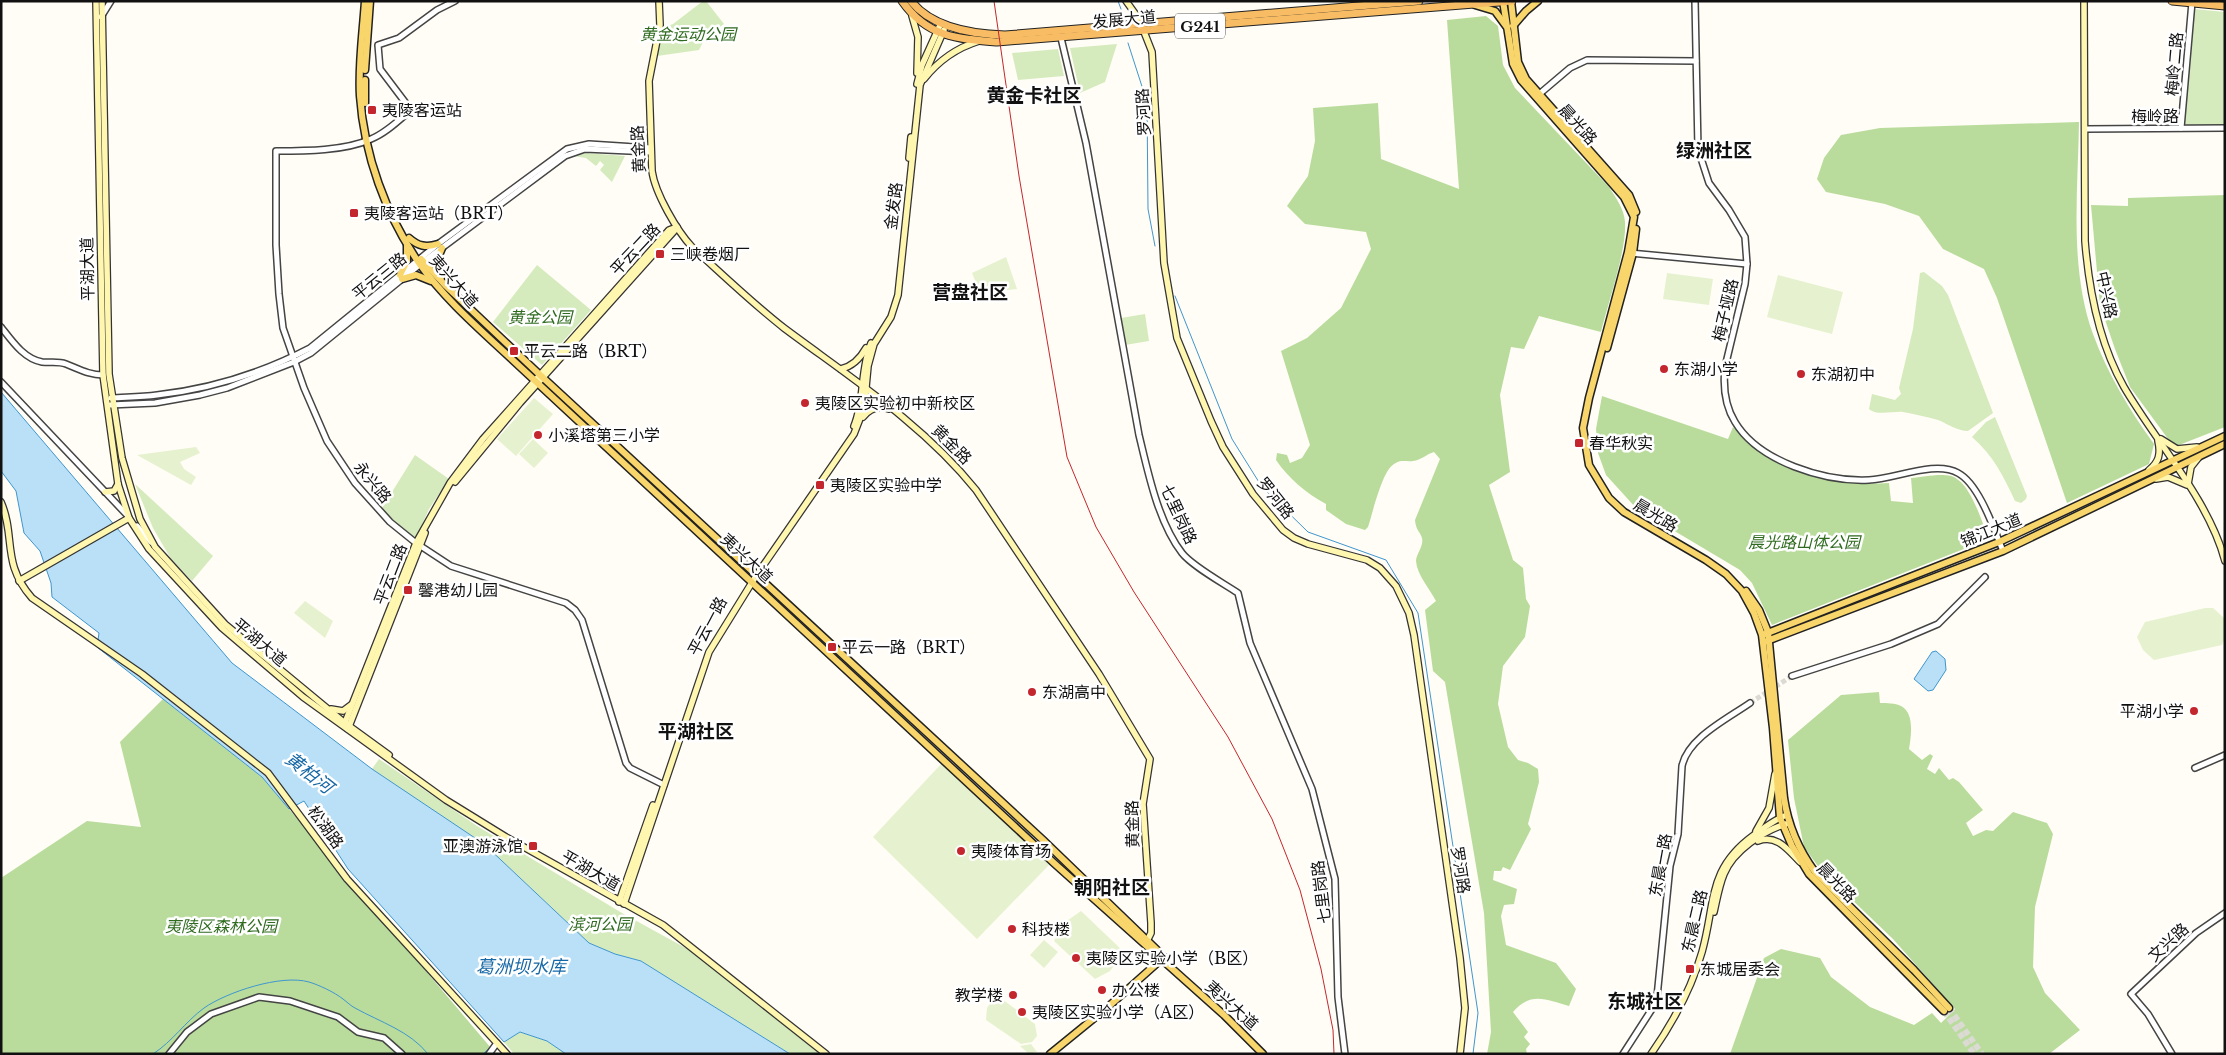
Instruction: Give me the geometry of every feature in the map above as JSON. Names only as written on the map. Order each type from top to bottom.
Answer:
[{"type":"highway","name":"发展大道","points":[[902,1],[912,16],[940,32],[955,38],[997,42],[1061,38],[1142,28],[1419,1]]},
{"type":"highway","name":"发展大道","points":[[911,1],[917,9],[944,24],[983,34],[1142,28],[1507,1]]},
{"type":"highway","points":[[2172,1],[2225,6]]},
{"type":"main road","name":"平湖大道","points":[[96,1],[103,375],[118,484],[129,518],[149,549],[222,628],[303,697],[448,798],[662,924],[826,1054]]},
{"type":"main road","name":"平湖大道","points":[[102,1],[109,374],[122,458],[140,519],[155,547],[225,624],[326,707],[346,726]]},
{"type":"main road","name":"夷兴大道","points":[[365,1],[360,94],[368,140],[389,200],[407,239],[420,261],[443,287],[539,379],[752,577],[1055,864],[1211,999],[1267,1054]]},
{"type":"main road","name":"夷兴大道","points":[[368,140],[365,82],[370,1]]},
{"type":"main road","name":"黄金路","points":[[658,1],[660,24],[649,81],[649,150],[653,181],[677,227],[692,247],[782,326],[841,369],[929,438],[955,464],[976,490],[1099,674],[1150,759],[1143,804],[1151,923],[1151,933],[1147,940]]},
{"type":"main road","name":"罗河路","points":[[1126,1],[1142,28],[1152,52],[1157,116],[1160,216],[1167,286],[1180,347],[1223,447],[1253,494],[1283,530],[1294,538],[1308,544],[1367,560],[1380,568],[1396,586],[1410,613],[1463,987],[1468,1008],[1466,1039],[1461,1054]]},
{"type":"main road","name":"晨光路","points":[[1507,1],[1510,28],[1518,62],[1526,79],[1538,96],[1629,195],[1638,217],[1587,429],[1593,464],[1601,481],[1625,510],[1708,557],[1729,572],[1745,588],[1759,610],[1766,637],[1784,820],[1805,859],[1815,872],[1914,970],[1946,1010],[1809,874],[1800,862],[1784,820],[1776,767],[1766,637]]},
{"type":"main road","points":[[1473,4],[1495,11],[1510,28],[1538,1]]},
{"type":"main road","name":"中兴路","points":[[2084,1],[2085,241],[2088,272],[2101,333],[2124,387],[2212,523],[2225,561]]},
{"type":"main road","points":[[912,16],[918,37],[918,84]]},
{"type":"main road","name":"金发路","points":[[864,387],[866,358],[873,338],[889,315],[895,295],[918,84],[944,24]]},
{"type":"main road","points":[[918,84],[948,54],[981,41]]},
{"type":"main road","name":"金发路","points":[[864,387],[874,344],[892,316],[898,295],[918,84]]},
{"type":"main road","name":"平云二路","points":[[346,726],[418,544],[450,483],[483,440],[677,227]]},
{"type":"main road","points":[[407,239],[420,246],[440,246],[437,266],[443,287]]},
{"type":"main road","points":[[407,239],[408,255],[401,277],[421,276],[443,287]]},
{"type":"main road","points":[[841,369],[848,368],[859,360],[873,338]]},
{"type":"main road","name":"平云一路","points":[[752,577],[854,434],[861,419],[864,387]]},
{"type":"main road","name":"平云一路","points":[[622,901],[706,650],[752,577],[851,433],[864,387]]},
{"type":"main road","points":[[861,419],[878,406],[893,410]]},
{"type":"main road","points":[[2156,435],[2177,449],[2204,449]]},
{"type":"main road","points":[[2146,473],[2156,464],[2160,457],[2156,435]]},
{"type":"main road","name":"锦江大道","points":[[1766,637],[2003,551],[2176,467],[2225,436]]},
{"type":"main road","name":"锦江大道","points":[[1766,637],[1999,542],[2172,461],[2204,449],[2225,444]]},
{"type":"main road","points":[[2188,487],[2190,467],[2204,449]]},
{"type":"main road","points":[[2149,480],[2168,477],[2180,481],[2188,487]]},
{"type":"main road","points":[[105,492],[114,491],[118,484]]},
{"type":"main road","name":"松湖路","points":[[1,502],[6,519],[11,560],[26,592],[38,604],[142,674],[268,773],[347,879],[497,1043]]},
{"type":"main road","points":[[20,581],[129,518]]},
{"type":"main road","name":"平云二路","points":[[346,726],[418,544]]},
{"type":"main road","name":"夷兴大道","points":[[752,577],[1050,846],[1147,940],[1162,958],[1263,1054]]},
{"type":"main road","points":[[326,707],[343,712],[348,710],[354,702]]},
{"type":"main road","points":[[1750,841],[1761,826],[1769,808],[1776,767]]},
{"type":"main road","name":"东晨二路","points":[[1651,1054],[1670,1023],[1693,978],[1702,953],[1720,872],[1736,850],[1784,820]]},
{"type":"main road","points":[[1750,841],[1774,840],[1783,845],[1800,862]]},
{"type":"main road","name":"东晨二路","points":[[1656,1054],[1684,1005],[1705,953],[1724,874],[1750,841]]},
{"type":"main road","name":"平湖大道","points":[[622,901],[664,922],[689,940],[831,1054]]},
{"type":"main road","points":[[1050,1054],[1162,958]]},
{"type":"main road","points":[[497,1043],[507,1054]]},
{"type":"street","points":[[97,21],[112,1]]},
{"type":"street","points":[[368,140],[381,134],[412,110],[380,70],[378,45],[399,38],[437,10],[455,1]]},
{"type":"street","name":"梅子垭路","points":[[1695,1],[1698,149],[1709,183],[1729,210],[1745,237],[1747,264],[1745,284],[1724,367],[1726,402],[1738,427],[1754,442],[1778,458],[1806,471],[1831,478],[1850,480],[1883,479],[1942,468],[1958,473],[1975,490],[2003,551]]},
{"type":"street","name":"梅岭二路","points":[[2181,128],[2192,2]]},
{"type":"street","name":"七里岗路","points":[[1061,38],[1086,142],[1139,435],[1150,481],[1160,510],[1182,554],[1238,593],[1250,643],[1319,809],[1335,879],[1338,996],[1345,1054]]},
{"type":"street","points":[[1538,96],[1570,68],[1587,60],[1696,61]]},
{"type":"street","name":"梅岭路","points":[[2085,129],[2225,128]]},
{"type":"street","name":"永兴路","points":[[368,140],[317,151],[276,151],[276,245],[279,294],[284,328],[293,360],[327,441],[355,483],[390,522],[418,544],[451,566],[557,599],[575,610],[582,620],[626,763],[630,768],[662,784]]},
{"type":"street","name":"平云三路","points":[[107,406],[155,403],[227,388],[311,353],[420,261],[565,156],[585,149],[649,150]]},
{"type":"street","points":[[1630,253],[1747,264]]},
{"type":"street","points":[[1,327],[17,346],[30,357],[41,362],[58,362],[92,375],[103,375]]},
{"type":"street","name":"平云三路","points":[[106,398],[156,395],[199,387],[234,379],[293,360]]},
{"type":"street","points":[[1,382],[155,547]]},
{"type":"street","points":[[1792,676],[1891,644],[1938,624],[1985,577]]},
{"type":"street","name":"东晨一路","points":[[1624,1054],[1652,1009],[1657,997],[1670,866],[1678,834],[1682,766],[1685,756],[1701,738],[1750,702]]},
{"type":"street","points":[[2194,768],[2225,755]]},
{"type":"street","name":"文兴路","points":[[2172,1054],[2148,1014],[2131,994],[2196,933],[2225,913]]},
{"type":"street","points":[[169,1054],[187,1032],[212,1014],[259,996],[290,1001],[338,1017],[358,1032],[384,1038],[402,1054]]},
{"type":"street","points":[[489,1054],[497,1043]]},
{"type":"green space","name":"黄金运动公园","points":[[703,1],[706,1],[724,24],[705,38],[699,50],[657,56],[662,28],[673,24]]},
{"type":"green space","points":[[2194,9],[2225,12],[2225,126],[2184,126]]},
{"type":"green space","points":[[1486,16],[1498,26],[1503,65],[1515,88],[1609,187],[1617,199],[1625,222],[1620,261],[1601,332],[1539,316],[1524,349],[1511,347],[1500,395],[1510,472],[1489,485],[1513,560],[1523,568],[1526,599],[1530,606],[1525,637],[1503,666],[1498,704],[1508,747],[1518,760],[1538,769],[1539,782],[1528,824],[1531,829],[1510,870],[1503,867],[1501,871],[1494,871],[1493,880],[1517,889],[1514,904],[1504,905],[1501,916],[1506,945],[1556,963],[1576,989],[1569,1006],[1533,999],[1526,1001],[1513,1012],[1528,1032],[1524,1037],[1530,1044],[1526,1049],[1527,1054],[1487,1054],[1491,1032],[1484,913],[1445,682],[1433,671],[1425,610],[1436,601],[1421,577],[1416,561],[1422,541],[1415,520],[1440,459],[1434,452],[1416,460],[1394,464],[1382,483],[1368,527],[1365,530],[1346,524],[1326,510],[1326,504],[1298,485],[1276,460],[1277,453],[1287,455],[1290,463],[1302,458],[1310,445],[1281,351],[1307,338],[1341,308],[1371,249],[1366,232],[1305,224],[1287,206],[1308,176],[1315,141],[1313,108],[1378,103],[1381,159],[1459,189],[1447,20]]},
{"type":"green space","points":[[1117,44],[1105,82],[1080,93],[1070,48]]},
{"type":"green space","points":[[1058,49],[1064,76],[1018,80],[1012,53]]},
{"type":"green space","points":[[2079,122],[2077,229],[2078,256],[2085,309],[2093,334],[2112,377],[2154,444],[2149,464],[2067,503],[1997,298],[1984,269],[1943,249],[1919,216],[1885,204],[1826,192],[1817,179],[1824,158],[1841,135],[1880,128]]},
{"type":"green space","points":[[586,153],[625,156],[612,182],[600,170],[604,165],[600,161],[596,166],[586,158],[573,156]]},
{"type":"green space","points":[[2225,195],[2225,427],[2174,447],[2130,387],[2115,349],[2100,305],[2091,205],[2128,206],[2128,198]]},
{"type":"green space","points":[[1006,257],[1017,289],[980,293],[972,273]]},
{"type":"green space","name":"黄金公园","points":[[537,265],[591,310],[542,365],[493,322]]},
{"type":"green space","points":[[1924,272],[1942,286],[1948,295],[1993,413],[1968,431],[1956,429],[1938,420],[1903,412],[1885,413],[1869,409],[1872,394],[1895,400],[1901,394],[1899,388],[1913,329],[1920,273]]},
{"type":"green space","points":[[1667,273],[1713,279],[1709,305],[1663,299]]},
{"type":"green space","points":[[1778,275],[1843,292],[1832,334],[1767,317]]},
{"type":"green space","points":[[1145,314],[1149,341],[1125,345],[1121,318]]},
{"type":"green space","name":"晨光路山体公园","points":[[1602,396],[1728,439],[1733,427],[1750,442],[1786,466],[1824,479],[1866,484],[1889,483],[1891,501],[1913,503],[1911,478],[1936,475],[1951,476],[1958,480],[1970,494],[1989,539],[1772,625],[1752,583],[1740,570],[1636,508],[1606,475],[1598,453],[1596,429]]},
{"type":"green space","points":[[534,398],[553,414],[516,456],[497,439]]},
{"type":"green space","points":[[1995,417],[2027,496],[2021,503],[2015,501],[1992,459],[1972,437],[1986,422]]},
{"type":"green space","points":[[533,439],[548,453],[534,468],[519,454]]},
{"type":"green space","points":[[196,447],[200,453],[180,462],[184,469],[196,477],[191,485],[137,455]]},
{"type":"green space","points":[[415,455],[449,479],[429,509],[416,538],[393,520],[382,508]]},
{"type":"green space","points":[[135,484],[213,556],[192,581],[171,559],[153,528]]},
{"type":"green space","points":[[305,601],[333,621],[325,638],[294,613]]},
{"type":"green space","points":[[2205,608],[2213,608],[2224,618],[2225,637],[2222,645],[2154,660],[2143,650],[2137,637],[2145,622]]},
{"type":"green space","points":[[1879,692],[1880,703],[1899,705],[1908,714],[1911,726],[1909,749],[1922,760],[1930,754],[1933,756],[1927,769],[1935,774],[1939,768],[1949,780],[1953,778],[1959,782],[1983,810],[1966,823],[1973,836],[1986,830],[1993,831],[2013,812],[2047,823],[2053,834],[2035,907],[2033,967],[2045,993],[2080,1030],[2049,1054],[1730,1054],[1764,958],[1781,949],[1820,958],[1831,977],[1870,1007],[1914,1025],[1932,1013],[1941,1023],[1955,1009],[1893,939],[1820,869],[1804,847],[1794,798],[1788,740],[1841,695]]},
{"type":"green space","name":"夷陵区森林公园","points":[[163,699],[262,777],[496,1054],[1,1054],[1,878],[87,821],[141,827],[120,742]]},
{"type":"green space","name":"滨河公园","points":[[379,759],[477,826],[622,913],[702,957],[820,1054],[790,1054],[641,961],[615,954],[589,943],[484,844],[372,769]]},
{"type":"green space","name":"夷陵体育场","points":[[942,763],[1049,865],[977,939],[873,837]]},
{"type":"green space","points":[[1081,911],[1124,952],[1110,971],[1095,979],[1054,941],[1064,923]]},
{"type":"green space","points":[[1044,940],[1058,952],[1044,968],[1030,955]]},
{"type":"green space","points":[[1002,999],[1035,1024],[1037,1036],[1032,1042],[1021,1044],[986,1020],[987,1008],[990,1003]]},
{"type":"green space","points":[[520,1032],[547,1041],[566,1054],[514,1054],[504,1042]]},
{"type":"green space","points":[[1031,1044],[1037,1052],[1029,1054],[1020,1046]]},
{"type":"water","name":"葛洲坝水库","points":[[1,392],[232,663],[372,769],[484,844],[589,943],[615,954],[641,961],[790,1054],[566,1054],[547,1041],[520,1032],[504,1042],[348,869],[304,801],[289,809],[262,777],[97,647],[99,633],[52,597],[51,583],[40,551],[24,533],[16,491],[1,471]]},
{"type":"water","points":[[1936,651],[1945,659],[1946,670],[1933,690],[1928,691],[1914,679],[1932,652]]},
{"type":"waterway","points":[[1118,1],[1121,9]]},
{"type":"waterway","points":[[1128,43],[1147,102],[1148,209],[1155,246]]},
{"type":"waterway","points":[[1175,296],[1232,439],[1262,487],[1308,532],[1386,560],[1418,613],[1478,1013],[1473,1054]]},
{"type":"waterway","points":[[153,1054],[197,1013],[214,1002],[255,986],[284,980],[309,982],[331,991],[354,1007],[404,1033],[428,1054]]},
{"type":"waterway","points":[[483,1054],[492,1046]]},
{"type":"tunnel","points":[[1750,703],[1792,676]]},
{"type":"tunnel","points":[[1949,1008],[1982,1054]]},
{"type":"tunnel","points":[[1944,1011],[1974,1054]]},
{"type":"railway","points":[[994,1],[1019,176],[1067,457],[1096,527],[1134,592],[1228,737],[1272,819],[1300,890],[1321,969],[1333,1030],[1334,1054]]},
{"type":"place","name":"夷陵客运站","points":[[372,110]]},
{"type":"place","name":"夷陵客运站（BRT）","points":[[354,213]]},
{"type":"place","name":"三峡卷烟厂","points":[[660,254]]},
{"type":"place","name":"平云二路（BRT）","points":[[514,351]]},
{"type":"place","name":"东湖小学","points":[[1664,369]]},
{"type":"place","name":"东湖初中","points":[[1801,374]]},
{"type":"place","name":"夷陵区实验初中新校区","points":[[805,403]]},
{"type":"place","name":"小溪塔第三小学","points":[[538,435]]},
{"type":"place","name":"春华秋实","points":[[1579,443]]},
{"type":"place","name":"夷陵区实验中学","points":[[820,485]]},
{"type":"place","name":"馨港幼儿园","points":[[408,590]]},
{"type":"place","name":"平云一路（BRT）","points":[[832,647]]},
{"type":"place","name":"东湖高中","points":[[1032,692]]},
{"type":"place","name":"平湖小学","points":[[2194,711]]},
{"type":"place","name":"亚澳游泳馆","points":[[533,846]]},
{"type":"place","name":"夷陵体育场","points":[[961,851]]},
{"type":"place","name":"科技楼","points":[[1012,929]]},
{"type":"place","name":"夷陵区实验小学（B区）","points":[[1076,958]]},
{"type":"place","name":"东城居委会","points":[[1690,969]]},
{"type":"place","name":"办公楼","points":[[1102,990]]},
{"type":"place","name":"教学楼","points":[[1013,995]]},
{"type":"place","name":"夷陵区实验小学（A区）","points":[[1022,1012]]},
{"type":"district","name":"黄金卡社区","points":[[1034,95]]},
{"type":"district","name":"绿洲社区","points":[[1714,150]]},
{"type":"district","name":"营盘社区","points":[[970,292]]},
{"type":"district","name":"平湖社区","points":[[696,731]]},
{"type":"district","name":"朝阳社区","points":[[1112,887]]},
{"type":"district","name":"东城社区","points":[[1645,1001]]},
{"type":"water label","name":"黄柏河","points":[[309,773]]}]
